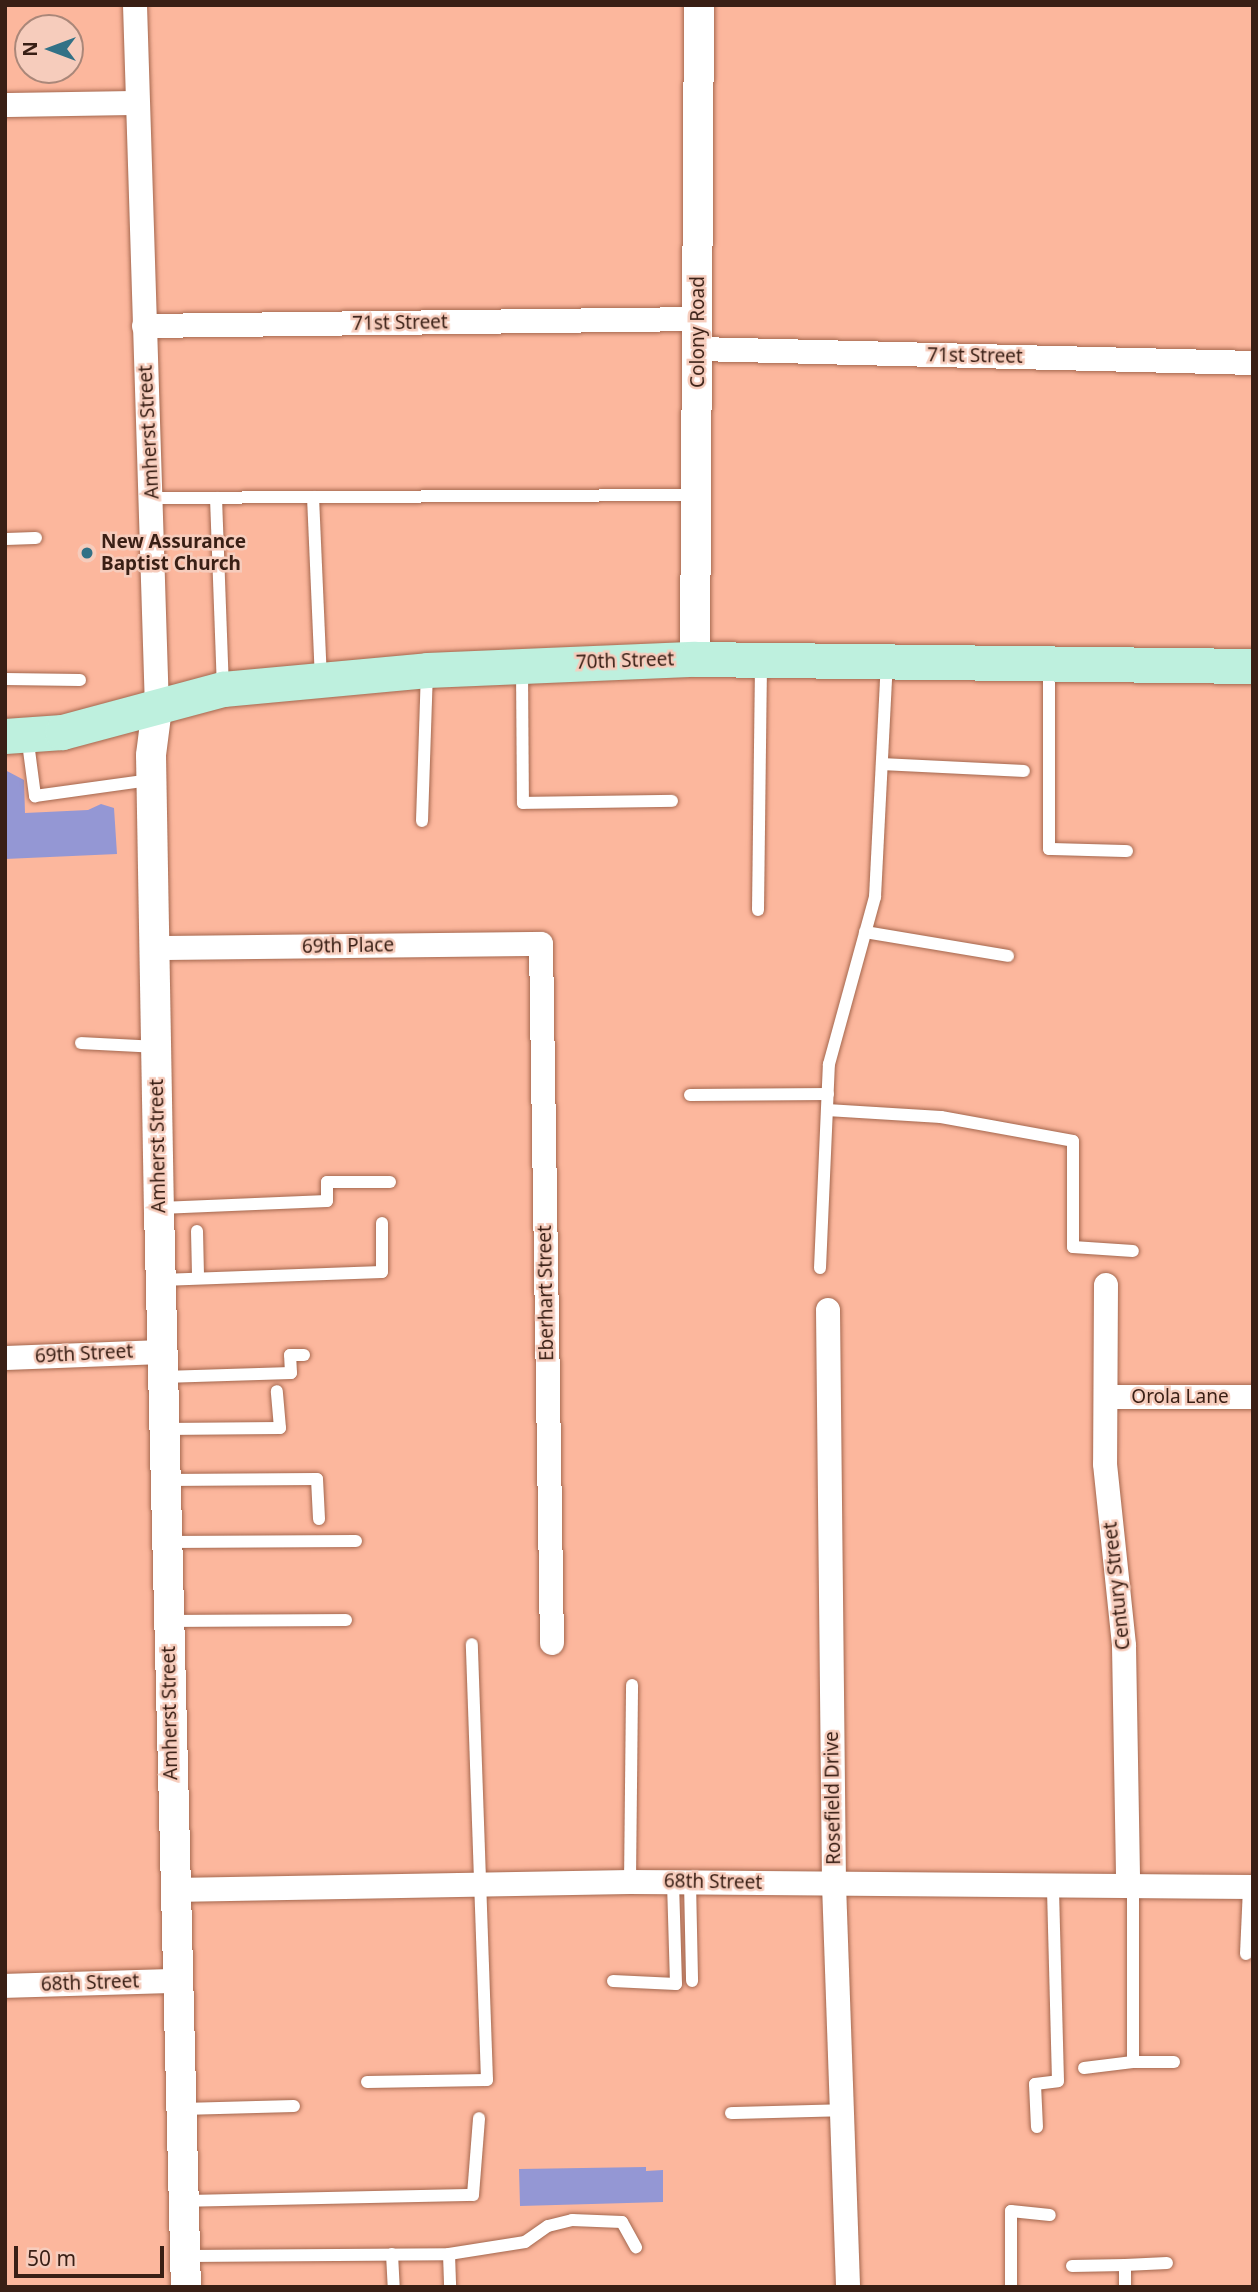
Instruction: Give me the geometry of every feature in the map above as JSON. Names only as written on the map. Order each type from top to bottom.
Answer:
[{"type":"main road","name":"70th Street","points":[[16,736],[62,732],[223,688],[427,670],[695,659],[1253,666]]},
{"type":"street","name":"Amherst Street","points":[[135,5],[144,326],[153,498],[157,708],[152,780],[159,1209],[178,2109],[186,2287]]},
{"type":"street","name":"Colony Road","points":[[695,659],[699,5]]},
{"type":"street","points":[[5,105],[137,103]]},
{"type":"street","name":"71st Street","points":[[144,326],[698,319]]},
{"type":"street","name":"71st Street","points":[[698,349],[1253,363]]},
{"type":"street","name":"69th Place","points":[[155,948],[541,944]]},
{"type":"street","name":"Eberhart Street","points":[[541,944],[552,1643]]},
{"type":"street","name":"Century Street","points":[[1106,1285],[1105,1464],[1124,1646],[1130,1886]]},
{"type":"street","name":"Rosefield Drive","points":[[828,1310],[834,1884],[844,2110],[848,2287]]},
{"type":"street","name":"69th Street","points":[[5,1358],[163,1365]]},
{"type":"street","name":"Orola Lane","points":[[1106,1397],[1253,1397]]},
{"type":"street","name":"68th Street","points":[[173,1890],[480,1882],[1251,1887]]},
{"type":"street","name":"68th Street","points":[[5,1986],[176,1981]]},
{"type":"lane","points":[[153,498],[698,495]]},
{"type":"lane","points":[[313,497],[321,678]]},
{"type":"lane","points":[[216,498],[223,688]]},
{"type":"lane","points":[[5,539],[36,538]]},
{"type":"lane","points":[[758,910],[761,659]]},
{"type":"lane","points":[[820,1268],[829,1064],[875,897],[887,660]]},
{"type":"lane","points":[[1049,663],[1049,849],[1127,851]]},
{"type":"lane","points":[[522,665],[523,803],[671,802]]},
{"type":"lane","points":[[422,821],[427,670]]},
{"type":"lane","points":[[5,679],[80,680]]},
{"type":"lane","points":[[16,736],[35,796],[152,780]]},
{"type":"lane","points":[[882,764],[1024,771]]},
{"type":"lane","points":[[865,932],[1008,956]]},
{"type":"lane","points":[[80,1044],[157,1047]]},
{"type":"lane","points":[[690,1095],[828,1094]]},
{"type":"lane","points":[[827,1110],[941,1117],[1073,1141],[1073,1247],[1133,1251]]},
{"type":"lane","points":[[159,1209],[327,1201],[327,1182],[390,1182]]},
{"type":"lane","points":[[161,1280],[198,1276],[382,1272],[382,1223]]},
{"type":"lane","points":[[197,1231],[198,1276]]},
{"type":"lane","points":[[163,1365],[291,1373],[290,1355],[304,1354]]},
{"type":"lane","points":[[164,1429],[280,1429],[277,1391]]},
{"type":"lane","points":[[165,1480],[317,1479],[319,1519]]},
{"type":"lane","points":[[166,1542],[356,1541]]},
{"type":"lane","points":[[168,1621],[346,1619]]},
{"type":"lane","points":[[367,2082],[487,2080],[472,1644]]},
{"type":"lane","points":[[630,1882],[632,1685]]},
{"type":"lane","points":[[612,1981],[676,1984],[681,1882]]},
{"type":"lane","points":[[681,1882],[692,1981]]},
{"type":"lane","points":[[1130,1886],[1133,2062]]},
{"type":"lane","points":[[1037,2126],[1035,2084],[1058,2081],[1054,1887]]},
{"type":"lane","points":[[1246,1954],[1251,1887]]},
{"type":"lane","points":[[1084,2068],[1133,2062],[1174,2062]]},
{"type":"lane","points":[[178,2109],[294,2106]]},
{"type":"lane","points":[[730,2113],[844,2110]]},
{"type":"lane","points":[[182,2201],[473,2195],[479,2118]]},
{"type":"lane","points":[[1011,2287],[1011,2211],[1050,2215]]},
{"type":"lane","points":[[185,2256],[449,2254],[525,2242],[548,2226],[572,2220],[622,2222],[636,2247]]},
{"type":"lane","points":[[449,2254],[450,2287]]},
{"type":"lane","points":[[392,2255],[394,2287]]},
{"type":"lane","points":[[1072,2266],[1167,2263]]},
{"type":"lane","points":[[1125,2266],[1125,2287]]},
{"type":"building","points":[[5,770],[24,780],[25,813],[88,810],[101,804],[114,808],[117,854],[5,859]]},
{"type":"building","points":[[646,2167],[646,2171],[663,2170],[663,2202],[520,2206],[519,2169]]},
{"type":"place","name":"New Assurance Baptist Church","points":[[87,553]]}]
